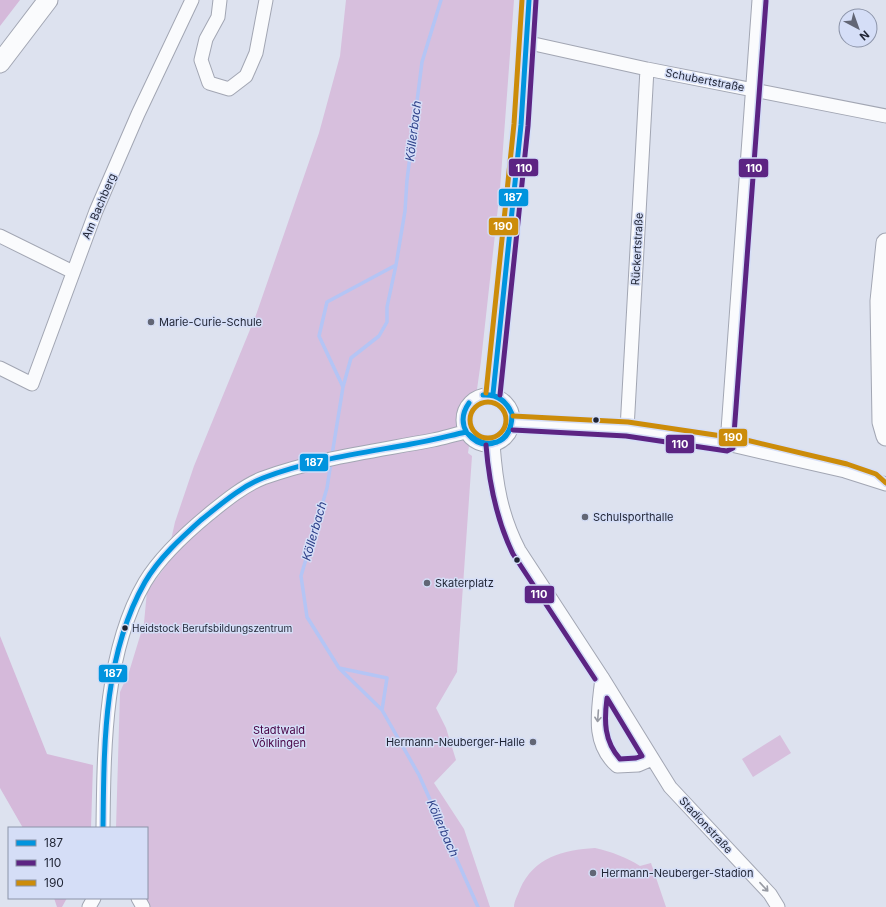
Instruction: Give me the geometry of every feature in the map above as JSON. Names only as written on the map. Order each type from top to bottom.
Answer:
[{"type":"main road","points":[[0,63],[48,0]]},
{"type":"main road","points":[[886,242],[883,302],[882,422],[886,436]]},
{"type":"street","name":"Am Bachberg","points":[[0,368],[32,384],[96,211],[138,114],[192,0]]},
{"type":"street","points":[[220,0],[218,17],[206,39],[201,60],[209,83],[229,89],[246,76],[256,53],[266,0]]},
{"type":"street","points":[[493,394],[521,125],[525,42],[529,0]]},
{"type":"street","points":[[727,444],[759,0]]},
{"type":"street","name":"Schubertstraße","points":[[525,42],[647,69],[886,116]]},
{"type":"street","name":"Rückertstraße","points":[[627,429],[647,69]]},
{"type":"street","points":[[0,236],[73,272]]},
{"type":"street","points":[[493,394],[504,400],[511,410],[513,423],[506,436],[493,444],[482,444],[473,440],[466,432],[463,419],[467,405],[478,396],[493,394]]},
{"type":"street","points":[[513,423],[627,429],[727,444],[845,471],[886,484]]},
{"type":"street","points":[[104,827],[103,768],[108,713],[116,660],[129,617],[145,582],[165,556],[203,518],[234,495],[261,479],[334,458],[435,440],[466,432]]},
{"type":"street","name":"Stadionstraße","points":[[493,444],[499,498],[510,532],[519,550],[602,677],[670,787],[770,894],[778,907]]},
{"type":"street","points":[[873,480],[886,493]]},
{"type":"street","points":[[602,677],[598,726],[599,738],[606,756],[617,766],[638,765],[652,759]]},
{"type":"green space","name":"Stadtwald Völklingen","points":[[346,0],[514,0],[500,189],[481,361],[468,453],[472,456],[457,672],[436,708],[446,728],[456,760],[434,783],[464,829],[490,907],[143,907],[139,899],[148,899],[148,827],[116,827],[120,692],[129,672],[144,623],[147,591],[165,567],[175,522],[194,466],[256,315],[319,133],[340,56]]},
{"type":"green space","points":[[780,735],[791,753],[753,777],[742,759]]},
{"type":"green space","name":"Hermann-Neuberger-Stadion","points":[[595,848],[619,855],[640,866],[651,863],[666,907],[514,907],[516,898],[526,878],[541,862],[561,853]]},
{"type":"shaded area","points":[[0,0],[20,0],[0,26]]},
{"type":"shaded area","points":[[0,636],[47,754],[93,765],[91,827],[22,827],[0,788]]},
{"type":"shaded area","points":[[54,899],[66,899],[62,907],[57,907]]},
{"type":"waterway","name":"Köllerbach","points":[[332,455],[343,387],[319,336],[327,302],[396,265],[405,211],[407,180],[422,62],[441,0]]},
{"type":"waterway","name":"Köllerbach","points":[[343,387],[351,358],[379,336],[387,322],[387,307],[396,265]]},
{"type":"waterway","name":"Köllerbach","points":[[331,462],[327,488],[301,576],[307,617],[339,668],[387,678],[382,710],[419,775],[478,907]]},
{"type":"waterway","name":"Köllerbach","points":[[340,669],[382,710]]},
{"type":"transit line","name":"190","points":[[486,393],[514,124],[522,0]]},
{"type":"transit line","name":"187","points":[[493,394],[521,125],[529,0]]},
{"type":"transit line","name":"110","points":[[500,395],[528,126],[536,0]]},
{"type":"transit line","name":"110","points":[[513,430],[626,436],[727,451],[733,448],[766,1]]},
{"type":"transit line","name":"187","points":[[483,395],[493,395],[501,399],[505,402],[512,414]]},
{"type":"transit line","name":"187","points":[[483,395],[497,397],[505,402],[512,414]]},
{"type":"transit line","name":"190","points":[[488,402],[501,407],[506,420],[501,433],[488,438],[475,433],[470,420],[475,407],[488,402]]},
{"type":"transit line","name":"187","points":[[467,433],[463,418],[469,403]]},
{"type":"transit line","name":"187","points":[[497,442],[501,440],[509,431],[512,414]]},
{"type":"transit line","name":"187","points":[[497,442],[501,440],[509,431],[512,414]]},
{"type":"transit line","name":"190","points":[[513,416],[628,422],[742,439],[847,464],[876,474],[886,483]]},
{"type":"transit line","name":"187","points":[[103,827],[104,765],[109,702],[121,640],[131,610],[145,582],[171,549],[201,520],[223,502],[246,486],[263,478],[299,466],[466,432]]},
{"type":"transit line","name":"187","points":[[467,433],[484,443],[497,442]]},
{"type":"transit line","name":"187","points":[[467,433],[480,443],[488,444],[497,442]]},
{"type":"transit line","name":"110","points":[[486,445],[494,501],[502,528],[513,554],[595,679]]},
{"type":"transit line","name":"110","points":[[607,698],[642,756],[620,759],[615,752],[606,730],[607,698]]},
{"type":"place","name":"Marie-Curie-Schule","points":[[151,322]]},
{"type":"place","name":"Schulsporthalle","points":[[585,517]]},
{"type":"place","name":"Skaterplatz","points":[[427,583]]},
{"type":"place","name":"Heidstock Berufsbildungszentrum","points":[[125,628]]},
{"type":"place","name":"Hermann-Neuberger-Halle","points":[[533,742]]},
{"type":"place","name":"Hermann-Neuberger-Stadion","points":[[593,873]]}]
